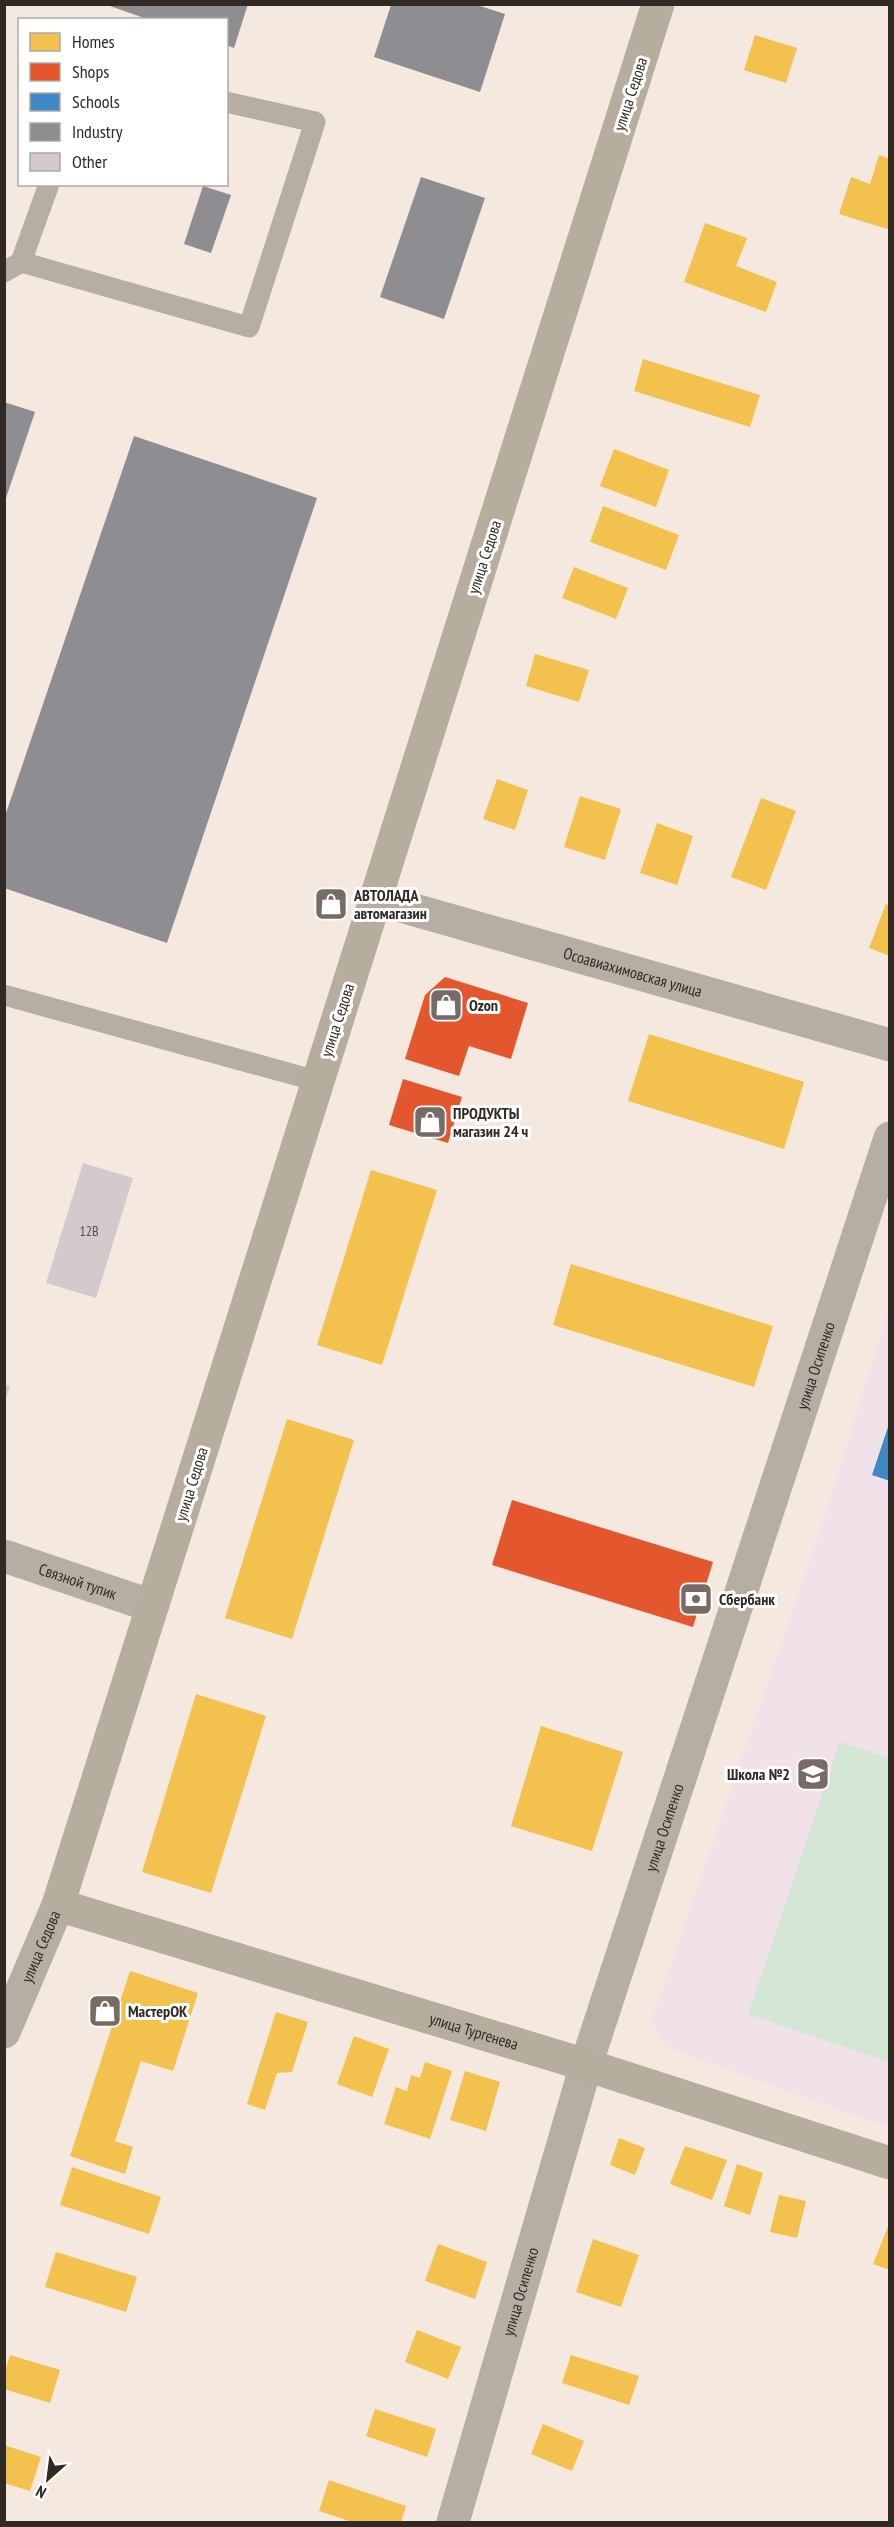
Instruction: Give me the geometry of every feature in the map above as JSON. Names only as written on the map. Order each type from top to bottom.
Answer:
[{"type":"main road","name":"улица Седова","points":[[58,1905],[658,4]]},
{"type":"main road","name":"улица Тургенева","points":[[58,1905],[586,2065],[890,2163]]},
{"type":"street","name":"Осоавиахимовская улица","points":[[376,899],[890,1045]]},
{"type":"street","name":"улица Осипенко","points":[[453,2523],[586,2065],[890,1138]]},
{"type":"street","name":"Связной тупик","points":[[4,1556],[152,1606]]},
{"type":"street","name":"улица Седова","points":[[4,2032],[58,1905]]},
{"type":"lane","points":[[48,186],[13,267],[249,327],[315,122],[228,102]]},
{"type":"lane","points":[[4,995],[317,1081]]},
{"type":"shaded area","name":"Школа №2","points":[[889,1308],[889,2128],[667,2048],[651,2022],[821,1527]]},
{"type":"green space","points":[[840,1742],[889,1758],[889,2062],[748,2014]]},
{"type":"building: Homes","points":[[755,35],[797,48],[786,83],[744,70]]},
{"type":"building: Homes","points":[[879,155],[890,159],[890,230],[839,214],[851,177],[870,184]]},
{"type":"building: Homes","points":[[705,223],[747,238],[736,266],[777,282],[766,312],[684,282]]},
{"type":"building: Homes","points":[[643,359],[760,395],[750,427],[634,391]]},
{"type":"building: Homes","points":[[614,449],[669,470],[656,507],[600,486]]},
{"type":"building: Homes","points":[[603,506],[679,535],[666,570],[590,542]]},
{"type":"building: Homes","points":[[574,567],[628,588],[616,619],[562,598]]},
{"type":"building: Homes","points":[[535,654],[589,670],[579,702],[526,686]]},
{"type":"building: Homes","points":[[497,779],[528,790],[515,830],[483,819]]},
{"type":"building: Homes","points":[[580,796],[621,809],[605,860],[564,847]]},
{"type":"building: Homes","points":[[761,798],[796,811],[766,890],[731,877]]},
{"type":"building: Homes","points":[[657,823],[693,836],[677,885],[640,873]]},
{"type":"building: Homes","points":[[886,904],[890,906],[890,956],[869,948]]},
{"type":"building: Homes","points":[[649,1034],[804,1082],[784,1149],[628,1101]]},
{"type":"building: Homes","points":[[371,1170],[437,1190],[382,1365],[317,1345]]},
{"type":"building: Homes","points":[[571,1264],[773,1326],[754,1387],[553,1325]]},
{"type":"building: Homes","points":[[287,1419],[354,1440],[292,1639],[225,1618]]},
{"type":"building: Homes","points":[[196,1694],[266,1716],[211,1893],[142,1872]]},
{"type":"building: Homes","points":[[541,1726],[623,1752],[592,1851],[511,1826]]},
{"type":"building: Homes","points":[[130,1971],[198,1993],[173,2071],[141,2061],[115,2141],[133,2147],[125,2174],[70,2156]]},
{"type":"building: Homes","points":[[276,2012],[308,2022],[292,2072],[277,2073],[265,2110],[247,2104]]},
{"type":"building: Homes","points":[[354,2036],[389,2049],[372,2097],[337,2084]]},
{"type":"building: Homes","points":[[425,2062],[452,2071],[430,2139],[384,2124],[396,2087],[407,2091],[411,2075],[420,2078]]},
{"type":"building: Homes","points":[[465,2071],[500,2082],[486,2131],[450,2120]]},
{"type":"building: Homes","points":[[619,2138],[645,2148],[635,2175],[610,2165]]},
{"type":"building: Homes","points":[[685,2146],[727,2160],[712,2200],[670,2184]]},
{"type":"building: Homes","points":[[737,2164],[763,2173],[750,2215],[724,2206]]},
{"type":"building: Homes","points":[[72,2167],[161,2197],[149,2234],[60,2205]]},
{"type":"building: Homes","points":[[779,2195],[806,2201],[797,2238],[770,2232]]},
{"type":"building: Homes","points":[[890,2224],[890,2270],[873,2264]]},
{"type":"building: Homes","points":[[593,2239],[639,2255],[621,2307],[576,2292]]},
{"type":"building: Homes","points":[[438,2244],[487,2262],[475,2299],[425,2281]]},
{"type":"building: Homes","points":[[56,2252],[137,2277],[126,2312],[45,2287]]},
{"type":"building: Homes","points":[[417,2330],[461,2347],[448,2379],[405,2362]]},
{"type":"building: Homes","points":[[10,2355],[60,2370],[50,2403],[4,2389],[4,2374]]},
{"type":"building: Homes","points":[[571,2355],[639,2376],[629,2405],[562,2383]]},
{"type":"building: Homes","points":[[375,2409],[436,2429],[427,2457],[366,2436]]},
{"type":"building: Homes","points":[[543,2424],[584,2441],[572,2471],[531,2454]]},
{"type":"building: Homes","points":[[4,2445],[41,2457],[30,2491],[4,2483]]},
{"type":"building: Homes","points":[[329,2480],[406,2506],[401,2522],[352,2522],[319,2511]]},
{"type":"building: Shops","points":[[445,977],[528,1003],[511,1059],[469,1046],[459,1076],[405,1059],[425,995]]},
{"type":"building: Shops","points":[[403,1079],[462,1097],[448,1143],[389,1125]]},
{"type":"building: Shops","points":[[512,1500],[713,1562],[693,1627],[492,1565]]},
{"type":"building: Schools","points":[[890,1424],[890,1481],[872,1475]]},
{"type":"building: Industry","points":[[248,4],[234,48],[228,46],[228,18],[144,18],[107,5]]},
{"type":"building: Industry","points":[[391,5],[477,5],[505,14],[480,92],[374,57]]},
{"type":"building: Industry","points":[[421,177],[485,198],[444,319],[380,297]]},
{"type":"building: Industry","points":[[203,186],[231,195],[211,253],[184,244]]},
{"type":"building: Industry","points":[[4,402],[35,412],[5,501],[4,501]]},
{"type":"building: Industry","points":[[134,436],[317,498],[167,943],[4,888],[4,819]]},
{"type":"building: Other","points":[[83,1163],[133,1178],[96,1298],[46,1283]]},
{"type":"building: Other","points":[[4,1384],[10,1386],[5,1401],[4,1401]]},
{"type":"place","name":"АВТОЛАДА автомагазин","points":[[331,904]]},
{"type":"place","name":"Ozon","points":[[446,1005]]},
{"type":"place","name":"ПРОДУКТЫ магазин 24 ч","points":[[430,1122]]},
{"type":"place","name":"Сбербанк","points":[[696,1599]]},
{"type":"place","name":"Школа №2","points":[[813,1774]]},
{"type":"place","name":"МастерОК","points":[[105,2011]]}]
